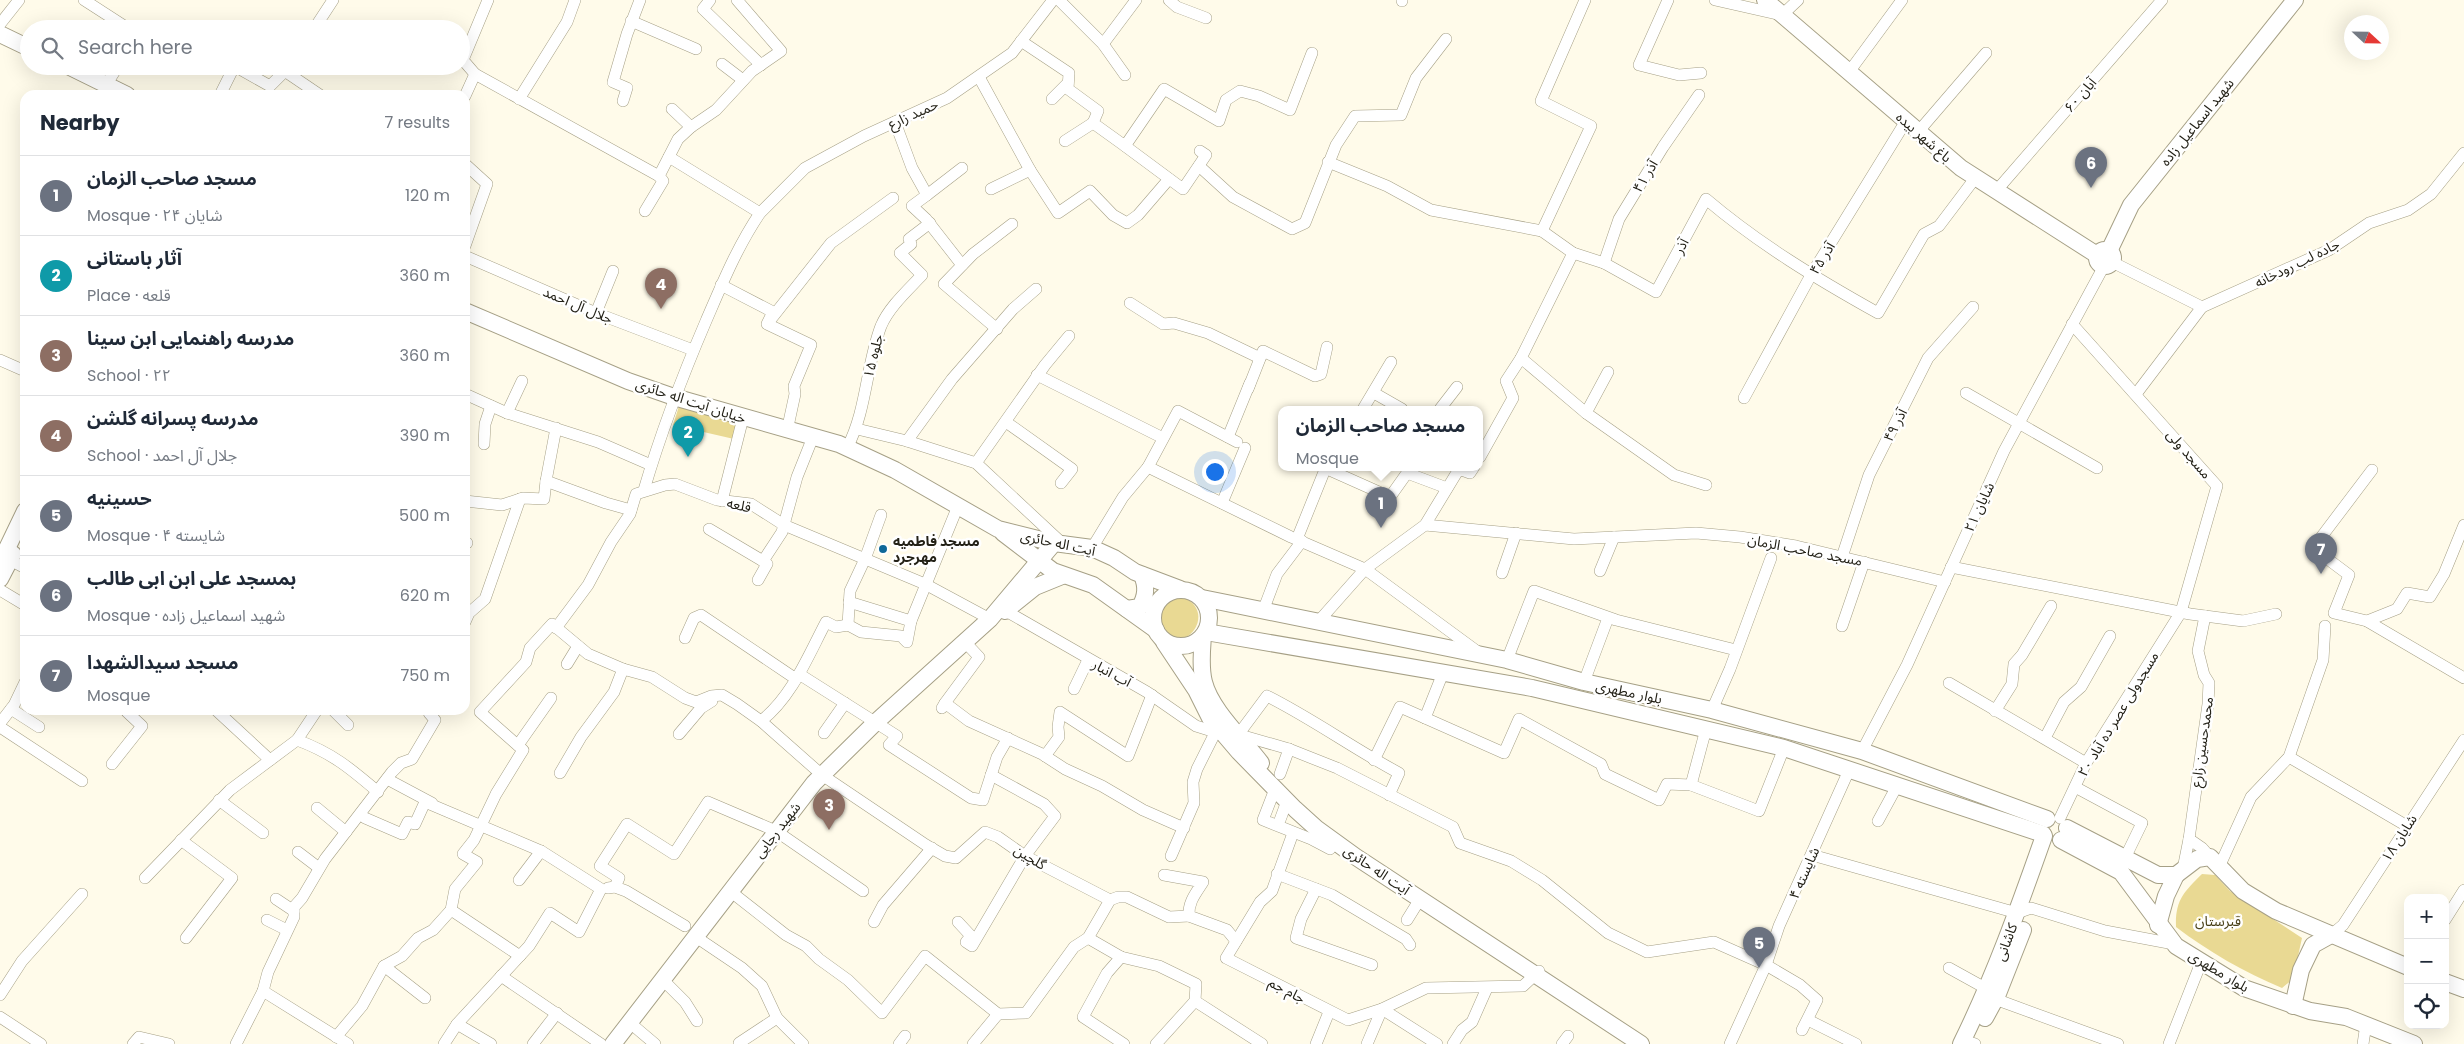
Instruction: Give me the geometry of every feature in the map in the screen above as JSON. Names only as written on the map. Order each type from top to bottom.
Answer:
[{"type":"main road","name":"باغ شهر بیده","points":[[1765,0],[1961,168],[2105,259]]},
{"type":"main road","name":"شهید اسماعیل زاده","points":[[2105,259],[2131,205],[2295,0]]},
{"type":"main road","points":[[0,34],[20,44]]},
{"type":"main road","points":[[86,75],[116,90]]},
{"type":"main road","name":"خیابان آیت اله حائری","points":[[470,313],[628,381],[674,398],[847,448],[895,470],[998,529]]},
{"type":"main road","points":[[0,579],[20,524]]},
{"type":"main road","name":"آیت اله حائری","points":[[998,529],[1059,544],[1092,548],[1142,575],[1180,590]]},
{"type":"main road","name":"آیت اله حائری","points":[[998,529],[1062,576],[1093,585],[1160,636],[1196,690],[1210,718],[1222,724]]},
{"type":"main road","points":[[5,562],[20,536]]},
{"type":"main road","points":[[990,619],[1038,560],[1059,544]]},
{"type":"main road","points":[[1127,609],[1140,607],[1145,598],[1145,583],[1142,575]]},
{"type":"main road","points":[[990,619],[1006,611],[1035,587],[1062,576]]},
{"type":"main road","points":[[1180,590],[1192,592],[1202,598],[1208,608],[1210,620],[1204,634],[1188,646],[1176,647],[1160,636],[1153,622],[1153,610],[1159,600],[1169,592],[1180,590]]},
{"type":"main road","name":"بلوار مطهری","points":[[1202,598],[1507,660],[1584,682],[1712,710],[1862,751],[2054,831],[2125,858],[2158,875],[2180,872]]},
{"type":"main road","name":"شهید رجایی","points":[[613,1044],[662,980],[690,931],[730,891],[822,775],[876,722],[990,619]]},
{"type":"main road","name":"آیت اله حائری","points":[[1204,634],[1202,667],[1204,683],[1222,724],[1277,782],[1287,801],[1316,828],[1420,899],[1652,1044]]},
{"type":"main road","name":"بلوار مطهری","points":[[1204,634],[1532,688],[1784,748],[1850,768],[1897,786],[2054,831],[2121,872],[2158,925],[2174,944],[2244,988],[2310,1012],[2346,1016],[2414,1044]]},
{"type":"main road","points":[[1395,664],[1399,638]]},
{"type":"main road","points":[[1631,712],[1635,694]]},
{"type":"main road","name":"آیت اله حائری","points":[[1235,739],[1296,800],[1366,854],[1641,1044]]},
{"type":"main road","name":"کاشانی","points":[[1970,1044],[2054,831]]},
{"type":"main road","points":[[2158,925],[2166,896],[2180,872],[2197,859],[2215,861],[2243,891],[2276,911],[2404,965]]},
{"type":"main road","points":[[2293,1006],[2301,970],[2313,945],[2332,935]]},
{"type":"main road","points":[[2449,983],[2464,989]]},
{"type":"street","points":[[0,24],[19,0]]},
{"type":"street","points":[[320,20],[333,0]]},
{"type":"street","points":[[470,43],[488,0]]},
{"type":"street","points":[[519,99],[567,22],[575,0]]},
{"type":"street","points":[[623,101],[627,88],[613,82],[631,21],[640,0]]},
{"type":"street","points":[[710,0],[703,9],[761,65]]},
{"type":"street","points":[[659,176],[678,139],[691,127],[716,110],[743,80],[781,51],[737,0]]},
{"type":"street","name":"حمید زارع","points":[[556,628],[588,585],[640,492],[693,350],[740,243],[760,213],[805,168],[947,98],[1012,54],[1053,0]]},
{"type":"street","points":[[1059,0],[1103,44],[1125,75]]},
{"type":"street","points":[[1103,44],[1136,0]]},
{"type":"street","points":[[1169,0],[1177,7],[1206,18]]},
{"type":"street","points":[[1542,231],[1591,126],[1541,100],[1584,0]]},
{"type":"street","points":[[1668,0],[1639,65],[1679,75],[1701,74]]},
{"type":"street","points":[[1715,0],[1782,15],[1798,0]]},
{"type":"street","points":[[1849,72],[1902,0]]},
{"type":"street","name":"آبان ۶۰","points":[[1997,190],[2162,0]]},
{"type":"street","points":[[90,2],[116,20]]},
{"type":"street","points":[[631,21],[696,49]]},
{"type":"street","points":[[1199,166],[1233,198],[1292,229],[1305,223],[1328,162],[1336,145],[1355,116],[1401,115],[1416,78],[1446,39]]},
{"type":"street","points":[[1021,41],[1069,73],[1068,89],[1098,111],[1093,123],[1065,141]]},
{"type":"street","points":[[1125,146],[1164,89],[1219,121],[1226,100],[1240,91],[1290,110],[1312,53]]},
{"type":"street","name":"آذر ۴۵","points":[[1744,398],[1811,275],[1912,126],[1986,53]]},
{"type":"street","points":[[722,64],[743,80]]},
{"type":"street","points":[[470,69],[474,74],[659,176],[663,181],[645,211]]},
{"type":"street","points":[[467,90],[474,74]]},
{"type":"street","points":[[106,85],[112,75]]},
{"type":"street","points":[[222,90],[230,75]]},
{"type":"street","points":[[250,75],[270,86],[282,75]]},
{"type":"street","points":[[295,75],[314,90]]},
{"type":"street","points":[[979,77],[1030,170],[1058,213],[1090,191],[1113,215],[1127,223],[1138,215],[1169,179]]},
{"type":"street","points":[[1052,99],[1068,83]]},
{"type":"street","name":"آذر ۴۱","points":[[1604,263],[1619,219],[1663,146],[1699,95]]},
{"type":"street","points":[[672,109],[691,127]]},
{"type":"street","points":[[895,122],[912,168],[927,195]]},
{"type":"street","points":[[1093,123],[1183,189],[1206,156],[1200,151]]},
{"type":"street","name":"جاده لب رودخانه","points":[[2202,307],[2329,250],[2369,223],[2408,210],[2431,194],[2464,153]]},
{"type":"street","points":[[669,157],[760,213]]},
{"type":"street","name":"آذر","points":[[1328,162],[1387,186],[1431,210],[1542,231],[1573,252],[1604,263],[1656,292],[1706,198],[1740,228],[1811,275]]},
{"type":"street","points":[[962,168],[912,206],[930,223],[962,265]]},
{"type":"street","points":[[470,169],[487,184],[470,232]]},
{"type":"street","points":[[991,189],[1030,170]]},
{"type":"street","points":[[1811,275],[1878,313],[1924,234],[1939,226],[1976,177]]},
{"type":"street","points":[[767,324],[831,243],[893,198]]},
{"type":"street","name":"جلوه ۱۵","points":[[847,448],[857,429],[882,324],[902,296],[922,275],[900,253],[911,244],[909,238],[930,223]]},
{"type":"street","points":[[997,328],[944,284],[973,254],[1012,224]]},
{"type":"street","points":[[1483,452],[1513,398],[1506,381],[1521,358],[1573,252]]},
{"type":"street","name":"جلال آل احمد","points":[[470,258],[596,313],[693,350]]},
{"type":"street","points":[[2105,259],[2202,307],[2136,394]]},
{"type":"street","name":"شایان ۲۱","points":[[1862,751],[1907,665],[2020,423],[2105,259]]},
{"type":"street","points":[[596,313],[612,271]]},
{"type":"street","points":[[721,285],[772,312],[767,324]]},
{"type":"street","points":[[907,441],[952,379],[1013,309],[1036,289]]},
{"type":"street","points":[[1130,303],[1163,324],[1174,323],[1208,333],[1315,376],[1321,374],[1327,347]]},
{"type":"street","name":"آذر ۴۹","points":[[1842,557],[1869,475],[1928,358],[1973,307]]},
{"type":"street","points":[[767,324],[811,345],[794,386],[795,394],[787,431]]},
{"type":"street","name":"مسجد ولی","points":[[2072,324],[2217,486],[2181,612]]},
{"type":"street","points":[[976,463],[1037,375],[1069,336]]},
{"type":"street","points":[[1222,503],[1249,386],[1262,354]]},
{"type":"street","points":[[1521,358],[1586,413],[1674,475],[1706,485]]},
{"type":"street","points":[[0,360],[20,369]]},
{"type":"street","points":[[1365,406],[1391,362]]},
{"type":"street","points":[[1586,413],[1608,372]]},
{"type":"street","points":[[1037,375],[1163,438]]},
{"type":"street","points":[[506,413],[522,381]]},
{"type":"street","points":[[1442,406],[1457,387]]},
{"type":"street","points":[[1374,393],[1397,406]]},
{"type":"street","points":[[1966,393],[2097,468]]},
{"type":"street","points":[[470,396],[506,413],[598,442],[651,465]]},
{"type":"street","points":[[484,444],[485,424],[491,406]]},
{"type":"street","points":[[1092,548],[1123,497],[1148,467],[1178,411],[1237,442]]},
{"type":"street","points":[[722,501],[743,418]]},
{"type":"street","points":[[1006,422],[1072,469],[1061,483]]},
{"type":"street","points":[[470,502],[502,505],[520,499],[544,499],[556,428]]},
{"type":"street","points":[[857,429],[907,441],[976,463],[1059,544]]},
{"type":"street","points":[[763,561],[784,525],[797,476],[813,437]]},
{"type":"street","points":[[1148,467],[1299,540],[1366,569],[1483,655]]},
{"type":"street","points":[[2372,470],[2313,548],[2348,575],[2334,612],[2367,621],[2464,678]]},
{"type":"street","points":[[1263,611],[1277,574],[1299,540],[1324,471]]},
{"type":"street","points":[[1334,471],[1390,497],[1407,473],[1447,488]]},
{"type":"street","points":[[1318,622],[1366,569],[1425,525],[1458,471]]},
{"type":"street","points":[[546,481],[631,510]]},
{"type":"street","name":"قلعه","points":[[640,492],[675,484],[722,501],[751,504],[784,525],[925,584],[990,619]]},
{"type":"street","points":[[470,612],[485,599],[520,499]]},
{"type":"street","points":[[761,721],[774,712],[797,676],[826,622],[836,627],[848,625],[861,632],[901,636],[908,642],[911,621],[958,506]]},
{"type":"street","points":[[848,625],[850,591],[866,559],[881,515]]},
{"type":"street","name":"مسجد صاحب الزمان","points":[[1425,525],[1574,539],[1696,533],[1740,537],[1796,546],[1945,582]]},
{"type":"street","points":[[2367,621],[2397,610],[2407,593],[2430,597],[2444,574],[2464,525]]},
{"type":"street","points":[[709,529],[767,564],[758,580]]},
{"type":"street","points":[[1502,573],[1516,533]]},
{"type":"street","points":[[1600,571],[1614,537]]},
{"type":"street","points":[[1712,710],[1771,558]]},
{"type":"street","points":[[5,562],[20,566]]},
{"type":"street","points":[[1842,626],[1864,562]]},
{"type":"street","points":[[1952,567],[2205,616],[2244,621],[2276,614]]},
{"type":"street","points":[[0,590],[20,602]]},
{"type":"street","points":[[1507,660],[1534,591],[1608,618],[1736,650]]},
{"type":"street","points":[[849,602],[911,621]]},
{"type":"street","points":[[1996,710],[2012,684],[2014,664],[2022,655],[2051,606]]},
{"type":"street","name":"آب انبار","points":[[1006,611],[1088,660],[1152,695],[1196,726],[1212,731],[1222,724]]},
{"type":"street","name":"مسجدولی عصر ده آباد ۲۰","points":[[2054,831],[2086,763],[2181,612]]},
{"type":"street","points":[[685,638],[694,618],[701,615],[897,736],[889,745],[971,798],[983,800],[997,757],[1008,738]]},
{"type":"street","name":"محمدحسین زارع","points":[[2180,872],[2189,840],[2208,704],[2209,684],[2204,674],[2198,651],[2205,616]]},
{"type":"street","points":[[1584,682],[1608,618]]},
{"type":"street","points":[[263,991],[344,1042],[384,966],[402,956],[418,938],[433,930],[451,910],[455,889],[477,862],[463,854],[474,840],[496,794],[524,750],[480,712],[526,662],[530,648],[552,624],[588,654],[623,669],[652,677],[685,698],[696,702],[711,696],[722,695],[761,721],[822,775],[932,848],[883,905],[874,922]]},
{"type":"street","points":[[2189,840],[2202,848],[2215,861],[2251,797],[2289,757],[2323,660],[2325,626]]},
{"type":"street","points":[[2045,738],[2064,702],[2081,687],[2110,636]]},
{"type":"street","points":[[965,642],[979,657],[943,706],[969,722],[1045,756],[1143,810],[1184,828]]},
{"type":"street","points":[[566,664],[578,646]]},
{"type":"street","points":[[1074,689],[1088,660]]},
{"type":"street","points":[[560,774],[581,737],[614,692],[623,669]]},
{"type":"street","points":[[1425,718],[1443,673]]},
{"type":"street","points":[[1949,684],[2086,763]]},
{"type":"street","points":[[0,723],[11,709],[20,692]]},
{"type":"street","points":[[679,734],[701,708],[722,695]]},
{"type":"street","points":[[1045,756],[1059,737],[1060,712],[1128,756],[1152,695]]},
{"type":"street","points":[[1389,795],[1399,773],[1374,760],[1303,714],[1267,696],[1235,739],[1289,749],[1345,771],[1389,795],[1453,827],[1460,842],[1511,861],[1542,880],[1608,933],[1647,952],[1714,942],[1766,965],[1800,985],[1817,1000],[1802,1030]]},
{"type":"street","points":[[518,745],[551,698]]},
{"type":"street","points":[[824,734],[845,703]]},
{"type":"street","points":[[1374,760],[1400,708],[1504,753],[1519,719],[1601,764],[1606,774],[1659,800],[1667,784],[1691,785],[1759,811],[1784,748]]},
{"type":"street","points":[[11,709],[20,715]]},
{"type":"street","points":[[20,715],[39,727]]},
{"type":"street","points":[[112,764],[142,726],[130,715]]},
{"type":"street","points":[[221,715],[270,760]]},
{"type":"street","points":[[145,878],[219,800],[246,776],[297,740],[314,715]]},
{"type":"street","points":[[338,715],[348,725]]},
{"type":"street","points":[[236,1044],[263,991],[268,972],[286,930],[294,917],[294,907],[302,898],[319,868],[387,779],[401,763],[412,759],[435,720],[431,715]]},
{"type":"street","points":[[1171,856],[1194,803],[1193,782],[1197,769],[1222,724]]},
{"type":"street","points":[[0,727],[82,781]]},
{"type":"street","points":[[1691,785],[1706,729]]},
{"type":"street","points":[[297,740],[319,748],[342,762],[378,792]]},
{"type":"street","name":"شایان ۱۸","points":[[2332,935],[2343,924],[2464,740]]},
{"type":"street","points":[[1289,749],[1263,820],[1311,839],[1330,849]]},
{"type":"street","points":[[2289,757],[2407,826]]},
{"type":"street","name":"شایسته ۴","points":[[1730,1044],[1766,965],[1779,926],[1850,768]]},
{"type":"street","points":[[958,922],[971,936],[966,942],[972,946],[1025,856],[1055,816],[1037,800],[992,775]]},
{"type":"street","points":[[387,779],[447,811]]},
{"type":"street","points":[[1878,821],[1897,786]]},
{"type":"street","points":[[2075,787],[2142,822],[2125,858]]},
{"type":"street","points":[[219,800],[263,833]]},
{"type":"street","points":[[1280,820],[1287,801]]},
{"type":"street","points":[[365,818],[402,834],[408,822],[415,824],[425,802],[541,852],[601,889],[615,887],[690,931],[742,968],[762,986],[777,1018],[803,1044]]},
{"type":"street","points":[[615,887],[619,878],[600,866],[627,824],[674,854],[708,802],[776,831],[863,891]]},
{"type":"street","points":[[317,808],[346,832]]},
{"type":"street","name":"گلچین","points":[[932,848],[945,856],[956,858],[985,832],[998,837],[1025,856],[1110,900]]},
{"type":"street","name":"جام جم","points":[[1293,833],[1272,890],[1260,902],[1226,958],[1348,1020],[1382,1008],[1426,988],[1523,986],[1538,973]]},
{"type":"street","points":[[181,840],[232,878],[186,938]]},
{"type":"street","points":[[298,852],[319,868]]},
{"type":"street","points":[[519,880],[541,852]]},
{"type":"street","points":[[1812,855],[2105,931],[2174,944]]},
{"type":"street","points":[[1164,874],[1203,882],[1193,897],[1189,916]]},
{"type":"street","points":[[1277,874],[1332,895],[1406,939],[1410,945]]},
{"type":"street","points":[[444,1044],[457,1024],[520,956],[550,913],[579,932],[601,889]]},
{"type":"street","points":[[1316,889],[1301,919],[1296,938],[1372,965]]},
{"type":"street","points":[[2449,914],[2464,890]]},
{"type":"street","points":[[730,891],[786,935],[806,946],[819,959],[848,980],[882,1013],[925,956],[998,1014],[1026,1013],[1074,947],[1088,938],[1110,900],[1118,897],[1127,897],[1169,917],[1189,916],[1227,930],[1236,942]]},
{"type":"street","points":[[0,995],[22,961],[82,894]]},
{"type":"street","points":[[276,899],[294,911]]},
{"type":"street","points":[[1407,920],[1420,899]]},
{"type":"street","points":[[451,910],[520,956]]},
{"type":"street","points":[[267,920],[286,930]]},
{"type":"street","points":[[1088,938],[1122,957],[1159,966],[1196,984],[1194,1001],[1156,1044]]},
{"type":"street","points":[[1122,957],[1107,973],[1083,1017],[1124,1044]]},
{"type":"street","points":[[2169,1044],[2202,960]]},
{"type":"street","points":[[384,966],[425,998]]},
{"type":"street","points":[[1949,968],[1991,994],[2118,1044]]},
{"type":"street","points":[[500,976],[600,1044]]},
{"type":"street","points":[[662,980],[685,1002],[696,1021]]},
{"type":"street","points":[[1453,1044],[1462,1030],[1472,1022],[1487,988]]},
{"type":"street","points":[[1194,1001],[1262,1044]]},
{"type":"street","points":[[1367,1044],[1382,1008],[1437,1044]]},
{"type":"street","points":[[1316,1044],[1329,1012]]},
{"type":"street","points":[[533,1044],[557,1014]]},
{"type":"street","points":[[973,1044],[998,1014]]},
{"type":"street","points":[[0,1017],[41,1044]]},
{"type":"street","points":[[739,1043],[777,1018]]},
{"type":"street","points":[[1808,1020],[1856,1044]]},
{"type":"street","points":[[630,1022],[655,1044]]},
{"type":"street","points":[[457,1024],[491,1044]]},
{"type":"street","points":[[2363,1044],[2366,1024]]},
{"type":"street","points":[[133,1044],[139,1037],[169,1044]]},
{"type":"green space","points":[[679,406],[736,423],[734,439],[673,425]]},
{"type":"green space","points":[[1181,596],[1192,603],[1198,612],[1198,621],[1194,630],[1188,636],[1180,639],[1171,637],[1162,630],[1158,619],[1159,614],[1166,605]]},
{"type":"green space","name":"قبرستان","points":[[2202,874],[2215,875],[2230,891],[2302,938],[2293,979],[2282,988],[2227,961],[2176,927],[2179,903],[2190,886]]},
{"type":"place","name":"بمسجد علی ابن ابی طالب","points":[[2091,188]]},
{"type":"place","name":"مدرسه پسرانه گلشن","points":[[661,309]]},
{"type":"place","name":"آثار باستانی","points":[[688,457]]},
{"type":"place","name":"مسجد صاحب الزمان","points":[[1381,528]]},
{"type":"place","name":"مسجد فاطمیه مهرجرد","points":[[883,549]]},
{"type":"place","name":"مسجد سیدالشهدا","points":[[2321,574]]},
{"type":"place","name":"مدرسه راهنمایی ابن سینا","points":[[829,830]]},
{"type":"place","name":"حسینیه","points":[[1759,968]]}]
